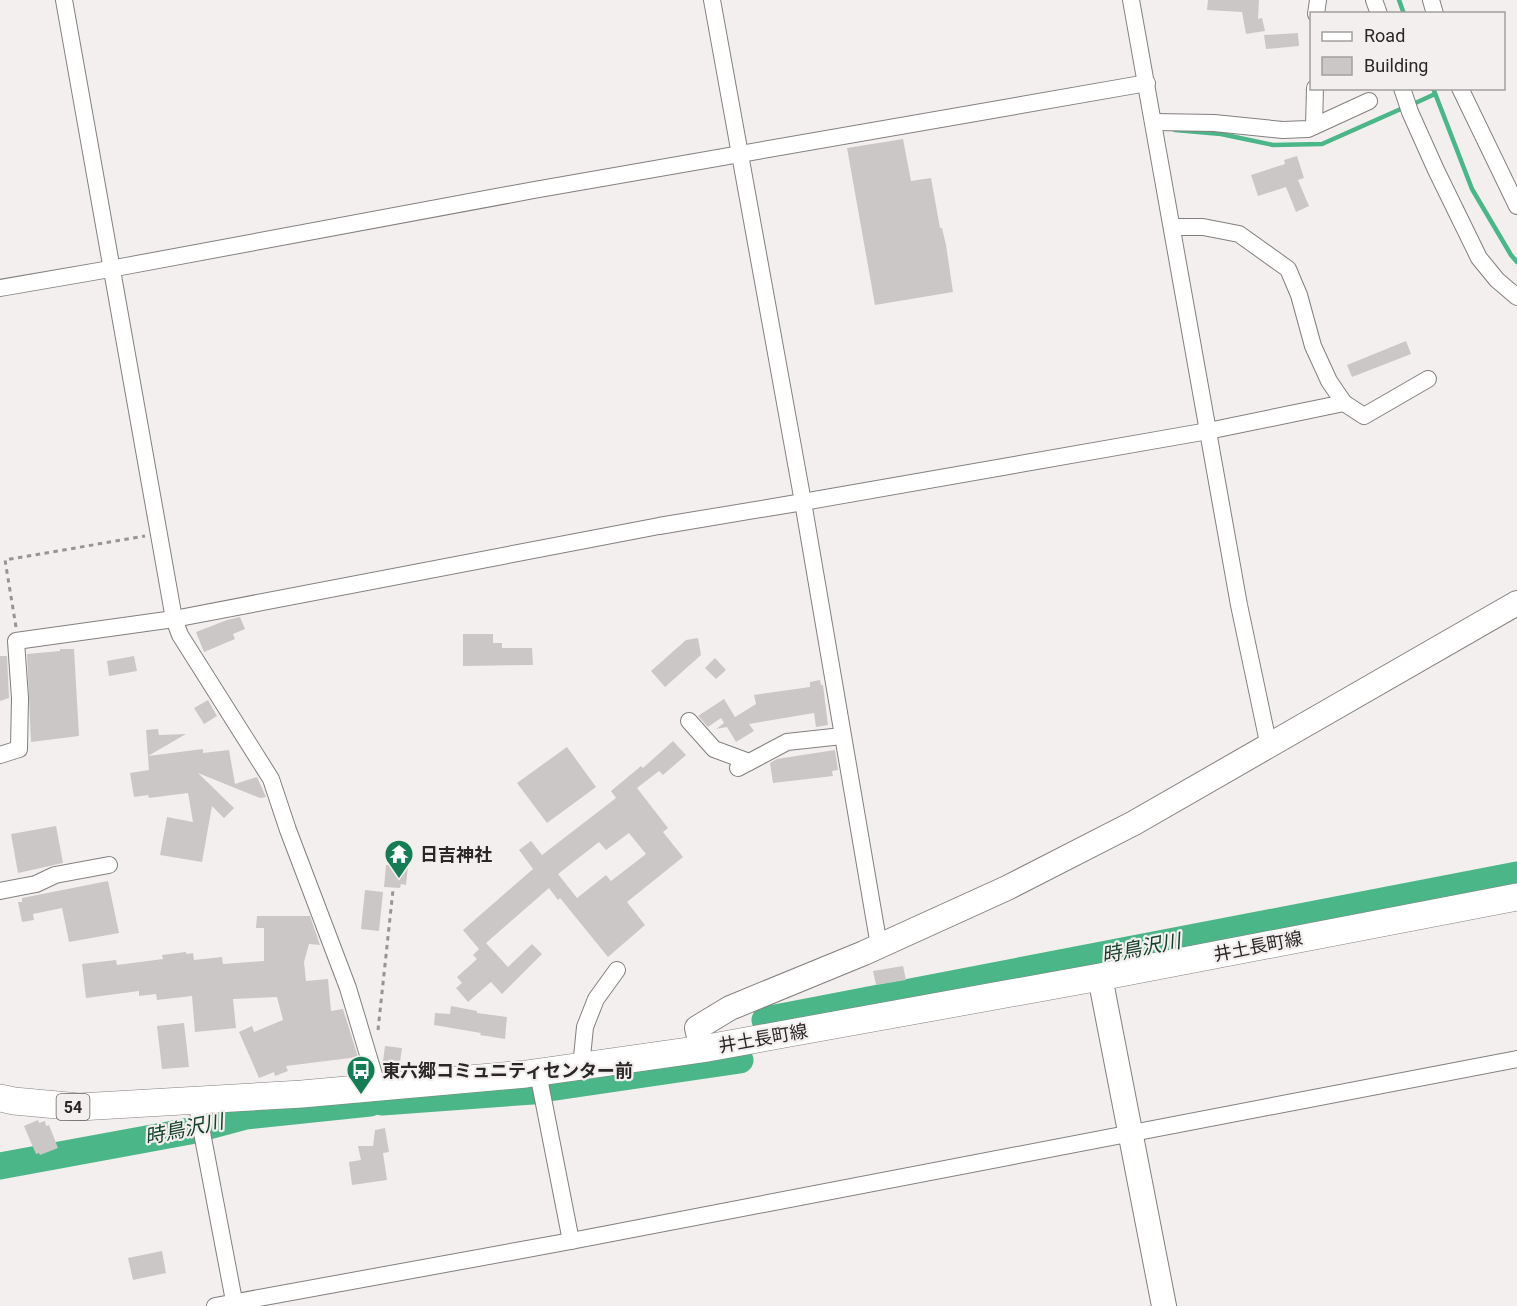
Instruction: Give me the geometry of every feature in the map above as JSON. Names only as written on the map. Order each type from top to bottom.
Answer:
[{"type":"main road","name":"井土長町線","points":[[0,1098],[200,1117],[378,1088],[538,1073],[702,1049],[1100,977],[1517,897]]},
{"type":"street","points":[[64,0],[174,619],[180,635],[271,779],[348,988],[378,1088]]},
{"type":"street","points":[[712,0],[803,502],[879,946]]},
{"type":"street","points":[[1131,0],[1239,605],[1269,747]]},
{"type":"street","points":[[0,288],[522,192],[1147,83]]},
{"type":"street","points":[[1314,90],[1314,126]]},
{"type":"street","points":[[1461,90],[1517,206]]},
{"type":"street","points":[[1406,100],[1479,258],[1497,280],[1517,297]]},
{"type":"street","points":[[1154,122],[1214,123],[1283,130],[1308,129],[1369,101]]},
{"type":"street","points":[[1172,227],[1203,227],[1239,234],[1288,269],[1299,295],[1313,346],[1329,381],[1344,403],[1364,416],[1428,379]]},
{"type":"street","points":[[0,755],[19,749],[20,698],[16,641],[174,619],[659,526],[1208,430],[1344,403]]},
{"type":"street","points":[[702,1049],[697,1028],[730,1008],[879,946],[1007,888],[1134,823],[1517,603]]},
{"type":"street","points":[[689,721],[714,749],[743,765],[788,742],[842,736]]},
{"type":"street","points":[[0,891],[36,884],[55,875],[109,865]]},
{"type":"street","points":[[581,1067],[585,1027],[597,999],[617,970]]},
{"type":"street","points":[[1100,977],[1164,1306]]},
{"type":"street","points":[[215,1306],[571,1241],[1517,1059]]},
{"type":"street","points":[[538,1073],[571,1241]]},
{"type":"street","points":[[200,1117],[235,1304]]},
{"type":"path","points":[[16,641],[16,619],[5,560],[158,533]]},
{"type":"path","points":[[378,1033],[393,890]]},
{"type":"building","points":[[1208,0],[1259,0],[1258,19],[1262,18],[1265,31],[1246,34],[1242,12],[1207,10]]},
{"type":"building","points":[[1298,33],[1299,46],[1266,49],[1264,35]]},
{"type":"building","points":[[903,139],[911,181],[931,178],[940,228],[942,228],[946,245],[953,292],[875,305],[847,148]]},
{"type":"building","points":[[1297,156],[1304,178],[1298,180],[1309,206],[1296,212],[1286,187],[1258,196],[1251,175],[1285,164],[1284,160]]},
{"type":"building","points":[[1406,341],[1411,354],[1352,377],[1347,365]]},
{"type":"building","points":[[240,617],[245,629],[233,634],[235,639],[204,652],[196,632]]},
{"type":"building","points":[[463,634],[493,634],[493,643],[502,643],[502,648],[532,648],[533,665],[463,666]]},
{"type":"building","points":[[698,638],[701,655],[665,687],[651,671],[686,640]]},
{"type":"building","points":[[60,649],[74,649],[79,736],[31,742],[27,654],[60,651]]},
{"type":"building","points":[[0,656],[7,656],[9,698],[0,701]]},
{"type":"building","points":[[134,656],[137,671],[109,676],[107,661]]},
{"type":"building","points":[[715,658],[726,670],[716,679],[705,668]]},
{"type":"building","points":[[820,680],[823,685],[828,725],[816,727],[814,713],[749,724],[754,731],[736,742],[727,727],[716,729],[724,723],[721,718],[708,727],[698,716],[724,699],[735,717],[756,704],[754,695],[810,687],[810,682]]},
{"type":"building","points":[[208,700],[217,716],[204,724],[194,708]]},
{"type":"building","points":[[158,729],[159,735],[186,734],[148,756],[203,749],[203,753],[229,750],[235,784],[257,777],[266,797],[260,798],[198,773],[234,808],[224,818],[212,806],[202,862],[160,855],[167,817],[193,822],[188,793],[149,798],[148,795],[134,797],[130,773],[149,770],[146,730]]},
{"type":"building","points":[[673,741],[686,755],[663,775],[659,771],[637,788],[668,828],[663,832],[683,857],[627,902],[645,925],[608,957],[560,898],[558,900],[549,888],[486,943],[508,967],[532,944],[542,954],[502,994],[491,982],[468,1002],[456,988],[462,983],[457,977],[477,959],[473,955],[479,949],[463,930],[533,869],[519,850],[531,841],[542,855],[616,798],[611,791],[641,766],[643,768]],"holes":[[[629,833],[646,854],[611,881],[606,875],[577,898],[558,874],[599,842],[606,850]]]},
{"type":"building","points":[[567,747],[596,787],[547,823],[517,783]]},
{"type":"building","points":[[835,750],[838,770],[832,771],[833,776],[773,783],[770,763],[777,759]]},
{"type":"building","points":[[56,826],[63,863],[18,873],[11,834]]},
{"type":"building","points":[[394,845],[406,846],[404,866],[408,866],[406,885],[401,884],[400,888],[384,887],[386,865],[391,865]]},
{"type":"building","points":[[108,881],[119,933],[69,942],[62,908],[33,914],[34,920],[22,922],[18,902],[22,902],[22,898]]},
{"type":"building","points":[[365,890],[383,892],[379,931],[361,929]]},
{"type":"building","points":[[257,916],[310,916],[320,945],[309,944],[304,962],[306,981],[328,979],[331,1011],[343,1009],[358,1057],[286,1066],[288,1071],[275,1076],[274,1072],[259,1078],[239,1032],[252,1026],[254,1032],[283,1020],[277,997],[233,999],[236,1028],[195,1032],[192,996],[157,1000],[156,994],[139,996],[139,991],[86,998],[82,964],[116,960],[117,965],[163,959],[162,955],[186,952],[186,954],[193,953],[194,960],[222,957],[223,964],[264,961],[264,928],[256,928]]},
{"type":"building","points":[[903,966],[906,980],[876,985],[873,971]]},
{"type":"building","points":[[451,1006],[477,1011],[477,1013],[507,1017],[505,1039],[434,1025],[435,1013],[450,1014]]},
{"type":"building","points":[[184,1023],[189,1067],[162,1069],[157,1026]]},
{"type":"building","points":[[385,1046],[402,1048],[400,1062],[383,1061]]},
{"type":"building","points":[[38,1120],[39,1123],[45,1121],[46,1126],[49,1125],[58,1148],[40,1155],[36,1154],[24,1126]]},
{"type":"building","points":[[385,1128],[389,1152],[383,1153],[387,1180],[352,1185],[349,1162],[361,1160],[358,1146],[373,1146],[375,1130]]},
{"type":"building","points":[[162,1251],[166,1273],[133,1280],[128,1258]]},
{"type":"waterway","points":[[1399,0],[1403,12]]},
{"type":"waterway","points":[[1434,90],[1472,189],[1517,262]]},
{"type":"waterway","points":[[1411,105],[1435,94]]},
{"type":"waterway","points":[[1175,130],[1221,134],[1273,145],[1322,144],[1403,108]]},
{"type":"waterway","name":"時鳥沢川","points":[[765,1020],[1517,875]]},
{"type":"waterway","name":"時鳥沢川","points":[[549,1088],[740,1060]]},
{"type":"waterway","name":"時鳥沢川","points":[[382,1102],[533,1091]]},
{"type":"waterway","name":"時鳥沢川","points":[[0,1166],[190,1131],[246,1116],[370,1103]]},
{"type":"place","name":"日吉神社","points":[[399,880]]},
{"type":"place","name":"東六郷コミュニティセンター前","points":[[361,1096]]}]
